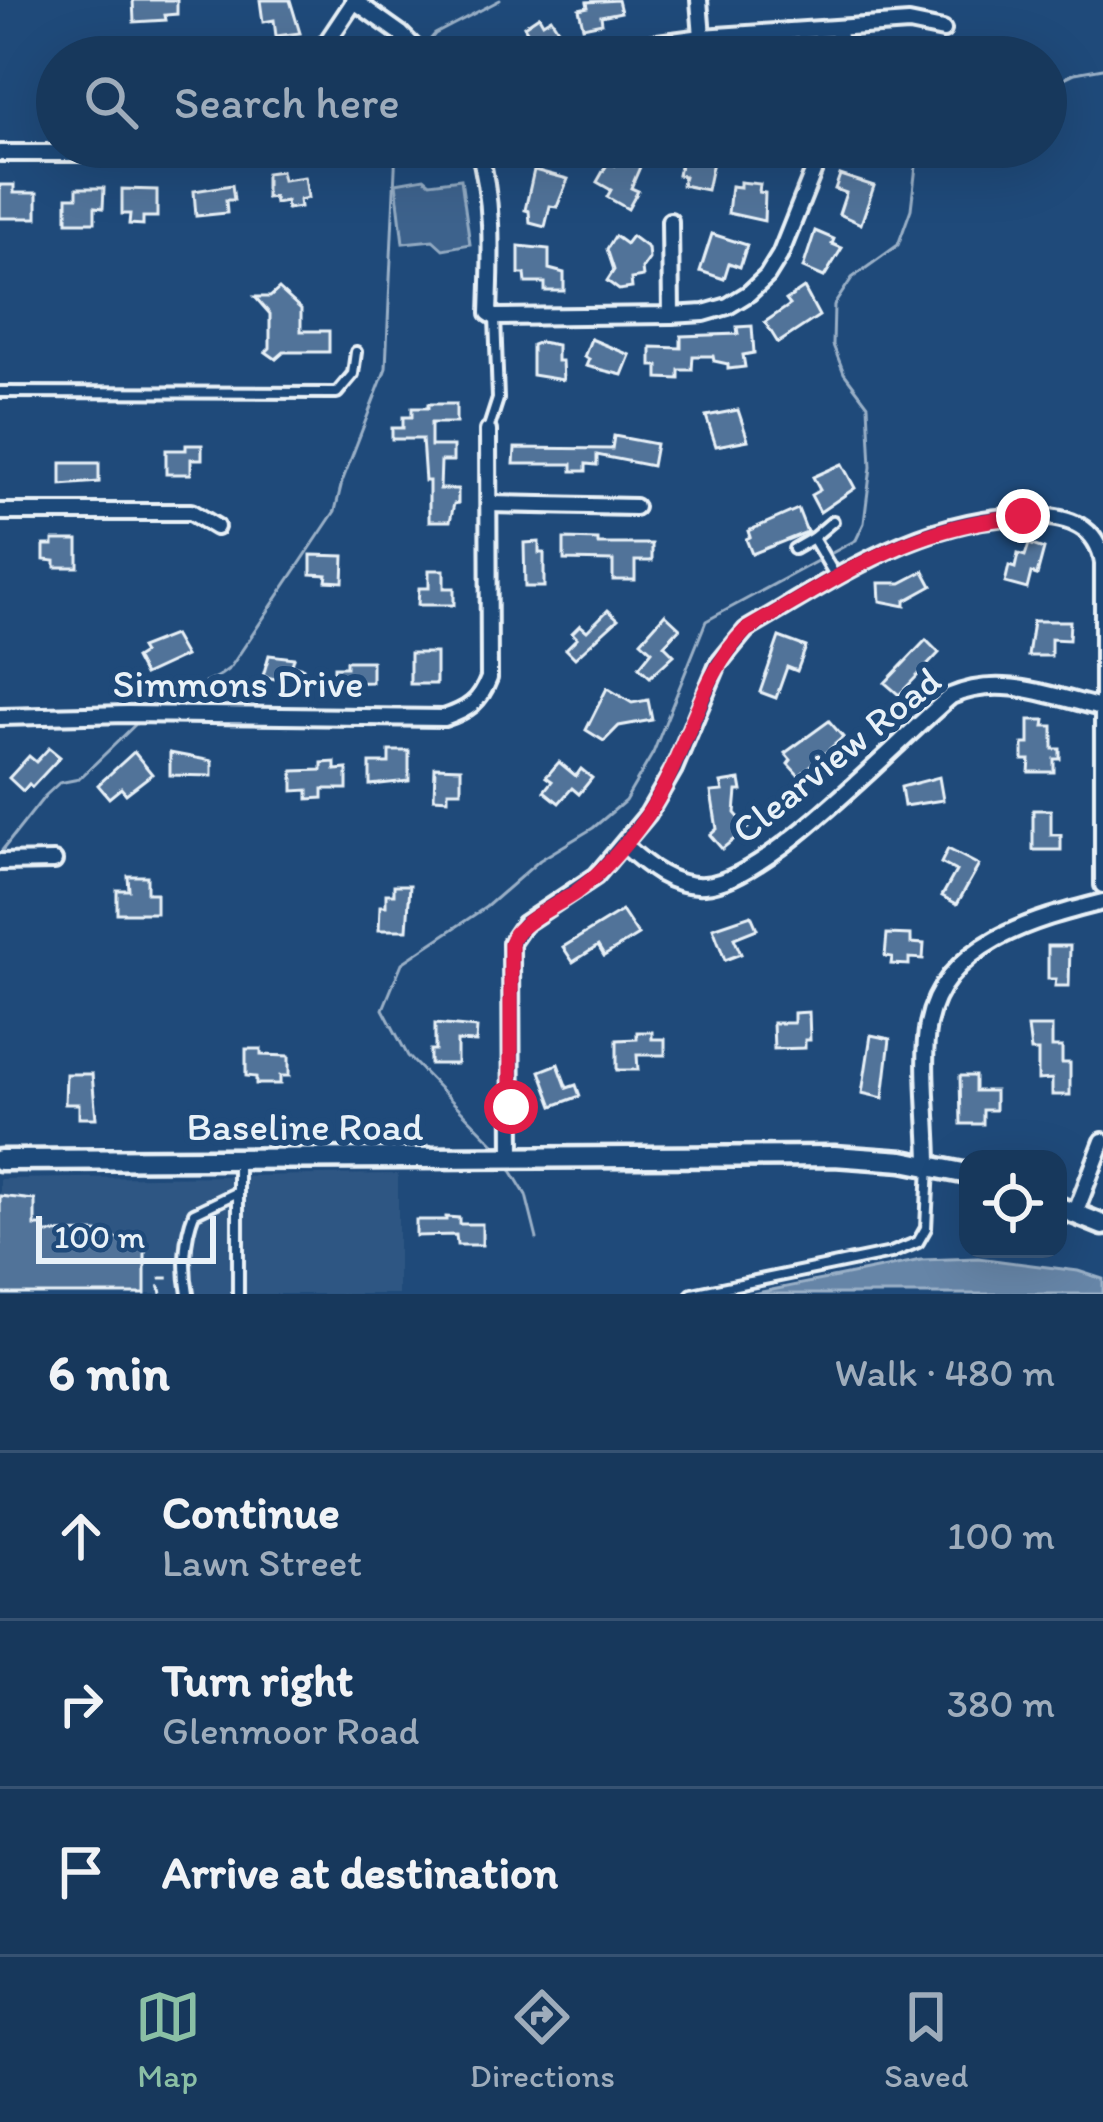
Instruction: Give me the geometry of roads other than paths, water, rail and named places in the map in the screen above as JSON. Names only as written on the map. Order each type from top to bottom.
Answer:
[{"type":"street","points":[[331,36],[354,0],[403,36]]},
{"type":"street","points":[[699,0],[702,36]]},
{"type":"street","points":[[717,36],[909,23],[943,30]]},
{"type":"street","points":[[838,28],[839,36]]},
{"type":"street","points":[[0,153],[36,153]]},
{"type":"street","points":[[483,168],[492,233],[489,313],[495,317],[670,315],[728,306],[767,276],[815,168]]},
{"type":"street","points":[[670,221],[670,315]]},
{"type":"street","points":[[488,431],[489,504],[635,507]]},
{"type":"street","name":"Simmons Drive","points":[[0,717],[444,718],[474,706],[489,678],[489,504]]},
{"type":"street","points":[[0,512],[191,512],[216,527]]},
{"type":"street","points":[[512,1159],[509,1026],[515,934],[596,876],[648,814],[674,769],[730,645],[746,630],[909,539],[943,527],[1023,516],[1061,517],[1077,523],[1100,546],[1103,885]]},
{"type":"street","name":"Clearview Road","points":[[624,845],[644,863],[682,883],[725,881],[746,872],[838,800],[951,696],[968,689],[1008,686],[1101,708]]},
{"type":"street","points":[[0,862],[54,861]]},
{"type":"street","points":[[929,1165],[927,1028],[947,981],[985,946],[1016,927],[1103,902]]},
{"type":"street","points":[[1067,1208],[1103,1141]]},
{"type":"street","name":"Baseline Road","points":[[0,1160],[834,1156],[959,1172]]},
{"type":"street","points":[[1067,1210],[1103,1226]]},
{"type":"lane","points":[[488,431],[498,399],[495,317]]},
{"type":"lane","points":[[0,392],[338,393],[353,374],[356,352]]},
{"type":"lane","points":[[794,549],[833,521]]},
{"type":"lane","points":[[813,538],[837,578]]},
{"type":"lane","points":[[238,1160],[238,1294]]},
{"type":"lane","points":[[692,1294],[891,1252],[918,1242],[926,1228],[929,1165]]},
{"type":"lane","points":[[188,1294],[188,1230],[194,1213],[238,1192]]},
{"type":"waterway","points":[[433,36],[500,0]]},
{"type":"waterway","points":[[1067,77],[1103,68]]},
{"type":"waterway","points":[[151,710],[230,668],[335,511],[386,368],[395,168]]},
{"type":"waterway","points":[[494,1144],[408,1056],[383,1009],[402,963],[486,907],[540,860],[593,828],[625,801],[653,753],[706,621],[856,540],[864,523],[871,467],[868,405],[844,373],[833,345],[834,305],[852,278],[898,245],[911,209],[916,168]]},
{"type":"waterway","points":[[0,853],[45,796],[59,783],[79,779],[139,721]]},
{"type":"waterway","points":[[512,1172],[526,1195],[537,1239]]}]
